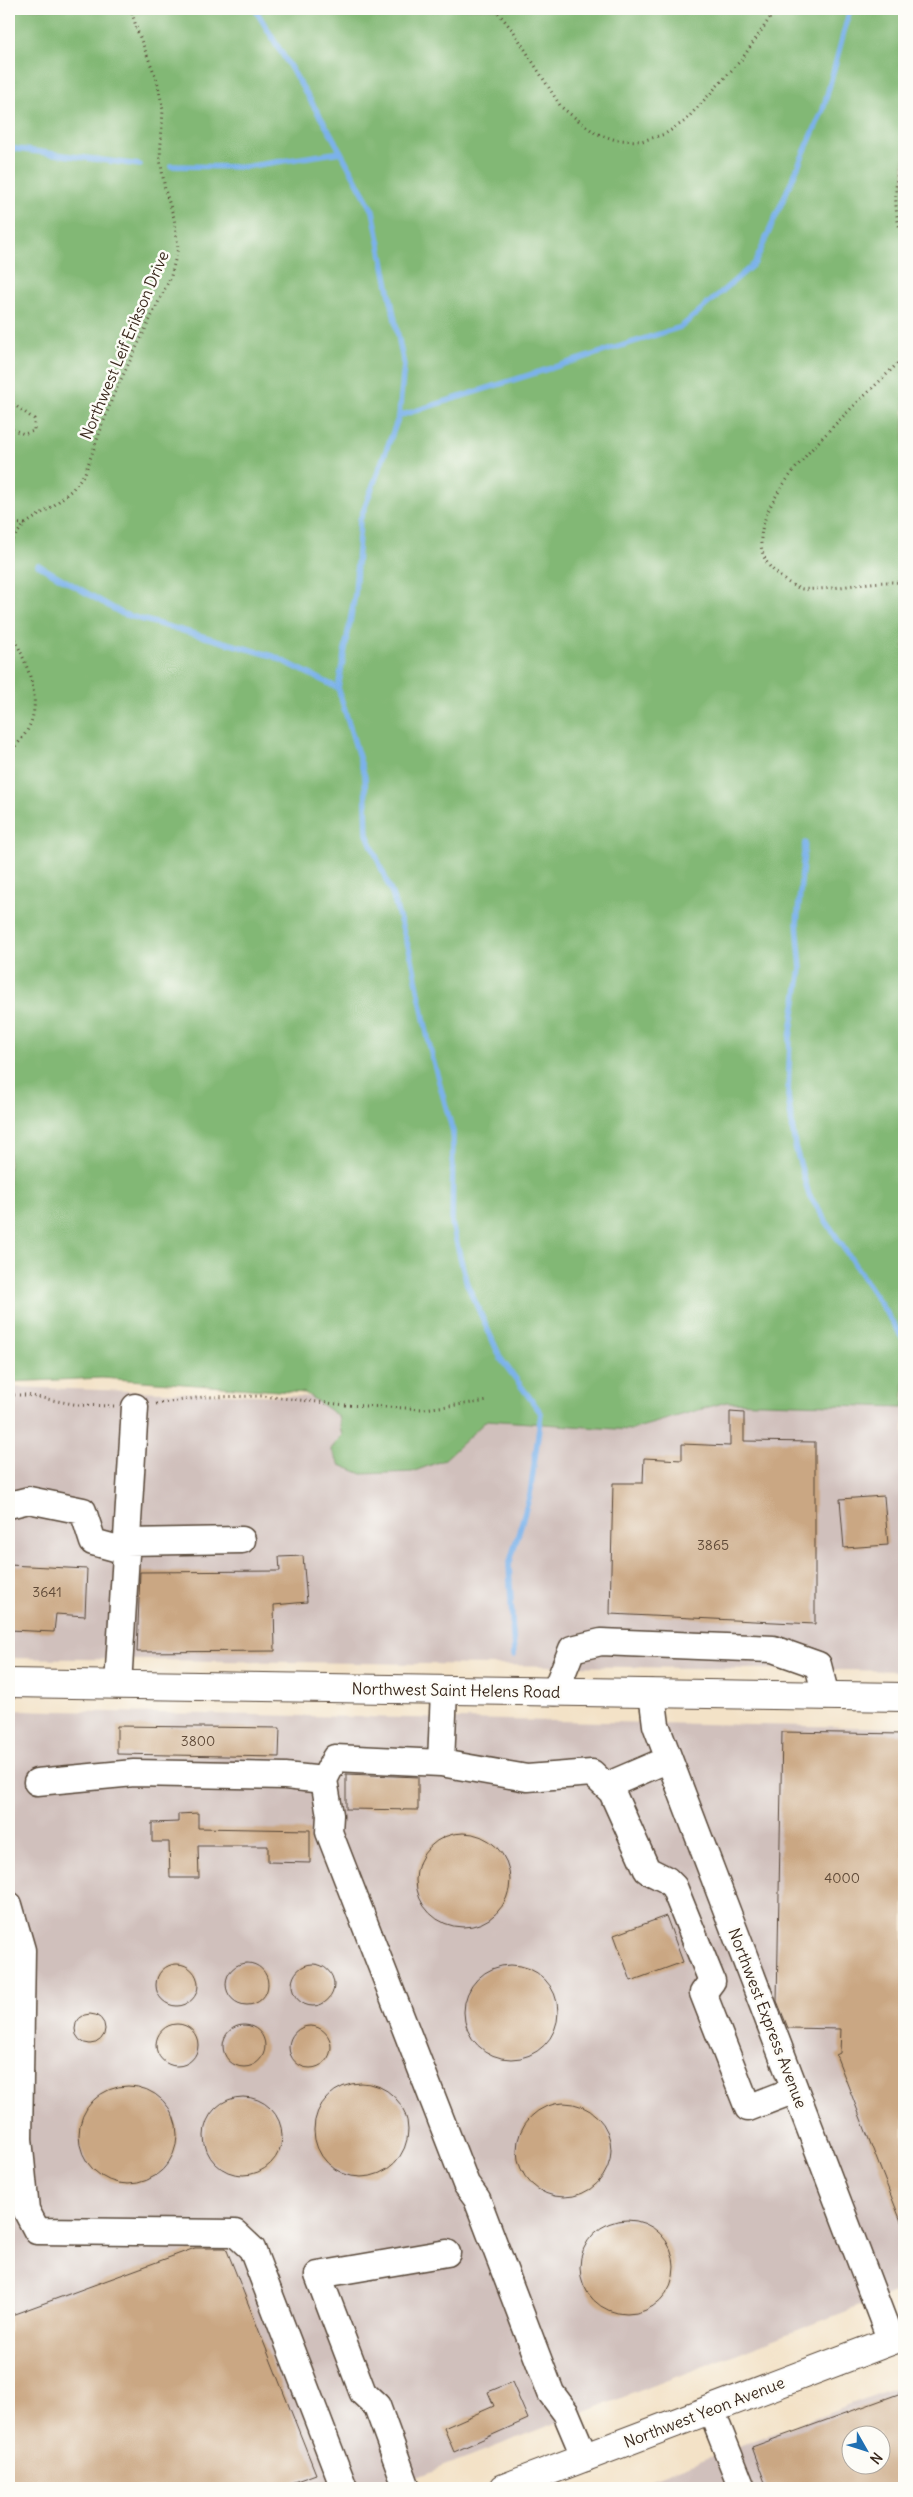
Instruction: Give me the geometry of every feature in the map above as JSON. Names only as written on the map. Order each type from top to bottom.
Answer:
[{"type":"main road","name":"Northwest Saint Helens Road","points":[[9,1683],[904,1697]]},
{"type":"main road","name":"Northwest Yeon Avenue","points":[[504,2488],[898,2339]]},
{"type":"street","points":[[118,1685],[135,1407]]},
{"type":"street","points":[[9,1506],[29,1500],[83,1511],[94,1542],[126,1546],[242,1540]]},
{"type":"street","points":[[555,1692],[572,1649],[601,1642],[773,1649],[818,1664],[826,1696]]},
{"type":"street","points":[[441,1763],[444,1690]]},
{"type":"street","name":"Northwest Express Avenue","points":[[652,1693],[656,1725],[795,2090],[898,2339]]},
{"type":"street","points":[[585,2458],[566,2413],[551,2393],[477,2200],[466,2184],[330,1832],[330,1816],[324,1780],[335,1758],[441,1763],[527,1778],[592,1773],[612,1792],[647,1870],[667,1880],[674,1887],[712,1981],[703,1993],[748,2108],[795,2090]]},
{"type":"street","points":[[606,1786],[669,1759]]},
{"type":"street","points":[[37,1782],[134,1773],[285,1776],[324,1780]]},
{"type":"street","points":[[9,1905],[22,1950],[19,2139],[16,2182],[26,2210],[37,2231],[235,2233],[246,2242],[252,2249],[344,2488]]},
{"type":"street","points":[[407,2488],[377,2406],[363,2392],[318,2274],[447,2253]]},
{"type":"street","points":[[711,2410],[742,2488]]},
{"type":"path","name":"Northwest Leif Erikson Drive","points":[[9,543],[25,524],[53,506],[72,490],[86,473],[113,396],[170,276],[178,248],[174,218],[164,190],[160,158],[163,110],[157,80],[131,9]]},
{"type":"path","points":[[495,9],[514,32],[562,107],[595,133],[616,140],[642,141],[665,134],[685,121],[742,59],[776,9]]},
{"type":"path","points":[[904,136],[896,178],[897,224],[904,239]]},
{"type":"path","points":[[904,356],[893,370],[854,403],[812,450],[775,496],[767,510],[759,540],[765,560],[776,573],[799,589],[842,588],[891,581],[904,583]]},
{"type":"path","points":[[9,401],[34,419],[34,430],[24,434],[9,428]]},
{"type":"path","points":[[9,523],[25,524]]},
{"type":"path","points":[[9,625],[36,696],[33,717],[24,737],[9,752]]},
{"type":"path","points":[[9,1395],[26,1395],[78,1405],[135,1407],[203,1397],[263,1396],[346,1405],[423,1409],[489,1401]]},
{"type":"shaded area","points":[[9,1387],[319,1397],[904,1403],[904,1671],[9,1658]]},
{"type":"shaded area","points":[[9,1710],[904,1728],[904,2289],[388,2488],[9,2488]]},
{"type":"shaded area","points":[[904,2384],[904,2488],[628,2488]]},
{"type":"green space","points":[[9,9],[904,9],[904,1407],[726,1402],[630,1430],[487,1420],[444,1460],[412,1472],[362,1474],[340,1465],[331,1449],[342,1435],[338,1416],[305,1393],[102,1378],[9,1382]]},
{"type":"building","points":[[730,1412],[744,1413],[744,1441],[815,1442],[815,1624],[610,1614],[613,1483],[643,1483],[644,1458],[682,1460],[682,1444],[730,1446]]},
{"type":"building","points":[[884,1496],[888,1545],[844,1548],[840,1499]]},
{"type":"building","points":[[303,1556],[307,1602],[274,1605],[275,1651],[137,1652],[140,1572],[280,1571],[279,1557]]},
{"type":"building","points":[[9,1565],[87,1569],[85,1616],[56,1614],[54,1632],[9,1630]]},
{"type":"building","points":[[117,1726],[280,1728],[279,1757],[117,1754]]},
{"type":"building","points":[[782,1732],[904,1734],[904,2229],[836,2055],[840,2053],[841,2029],[788,2028],[777,2001]]},
{"type":"building","points":[[346,1774],[418,1777],[418,1810],[346,1809]]},
{"type":"building","points":[[198,1813],[198,1828],[310,1830],[310,1863],[268,1862],[268,1846],[198,1846],[199,1878],[170,1878],[169,1842],[152,1842],[152,1823],[178,1822],[178,1814]]},
{"type":"building","points":[[463,1833],[481,1837],[496,1847],[506,1862],[510,1880],[506,1898],[496,1913],[481,1923],[463,1927],[445,1923],[430,1913],[420,1898],[416,1880],[420,1862],[430,1847],[445,1837]]},
{"type":"building","points":[[666,1916],[683,1962],[631,1981],[614,1935]]},
{"type":"building","points":[[251,1963],[259,1966],[265,1972],[268,1984],[265,1996],[259,2002],[243,2005],[235,2002],[229,1996],[226,1980],[229,1972],[235,1966]]},
{"type":"building","points":[[181,1964],[189,1967],[195,1973],[198,1985],[195,1997],[189,2003],[173,2006],[165,2003],[159,1997],[156,1981],[159,1973],[165,1967]]},
{"type":"building","points":[[317,1964],[325,1967],[331,1973],[334,1985],[331,1997],[325,2003],[309,2006],[301,2003],[295,1997],[292,1981],[295,1973],[301,1967]]},
{"type":"building","points":[[511,1965],[529,1969],[544,1979],[554,1994],[558,2012],[554,2030],[544,2045],[529,2055],[511,2059],[493,2055],[478,2045],[468,2030],[464,2012],[468,1994],[478,1979],[493,1969]]},
{"type":"building","points":[[90,2014],[96,2015],[104,2023],[104,2035],[96,2043],[90,2044],[84,2043],[76,2035],[75,2029],[76,2023],[84,2015]]},
{"type":"building","points":[[181,2024],[189,2027],[195,2033],[198,2045],[195,2057],[189,2063],[173,2066],[165,2063],[159,2057],[156,2041],[159,2033],[165,2027]]},
{"type":"building","points":[[248,2025],[256,2028],[262,2034],[265,2046],[262,2058],[256,2064],[240,2067],[232,2064],[226,2058],[223,2042],[226,2034],[232,2028]]},
{"type":"building","points":[[314,2026],[322,2029],[328,2035],[331,2047],[328,2059],[322,2065],[306,2068],[298,2065],[292,2059],[289,2043],[292,2035],[298,2029]]},
{"type":"building","points":[[361,2083],[379,2087],[394,2097],[404,2112],[408,2130],[404,2148],[394,2163],[379,2173],[361,2177],[343,2173],[328,2163],[318,2148],[314,2130],[318,2112],[328,2097],[343,2087]]},
{"type":"building","points":[[128,2086],[147,2090],[162,2101],[173,2116],[177,2135],[173,2154],[162,2169],[147,2180],[128,2184],[109,2180],[94,2169],[83,2154],[79,2135],[83,2116],[94,2101],[109,2090]]},
{"type":"building","points":[[243,2097],[258,2100],[275,2114],[279,2121],[282,2136],[279,2151],[265,2168],[258,2172],[243,2175],[228,2172],[211,2158],[207,2151],[204,2136],[207,2121],[221,2104],[228,2100]]},
{"type":"building","points":[[564,2103],[582,2107],[597,2117],[607,2132],[611,2150],[607,2168],[597,2183],[582,2193],[564,2197],[546,2193],[531,2183],[521,2168],[517,2150],[521,2132],[531,2117],[546,2107]]},
{"type":"building","points":[[627,2220],[645,2224],[660,2234],[670,2249],[674,2267],[670,2285],[660,2300],[645,2310],[627,2314],[609,2310],[594,2300],[584,2285],[580,2267],[584,2249],[594,2234],[609,2224]]},
{"type":"building","points":[[195,2248],[226,2248],[316,2474],[277,2488],[9,2488],[9,2316]]},
{"type":"building","points":[[512,2382],[528,2419],[454,2452],[444,2428],[494,2406],[488,2392]]},
{"type":"building","points":[[904,2392],[904,2488],[767,2488],[752,2447]]},
{"type":"waterway","points":[[255,9],[332,136],[373,211],[404,365],[399,416]]},
{"type":"waterway","points":[[514,1655],[509,1565],[530,1495],[541,1413],[501,1359],[467,1284],[452,1224],[453,1132],[431,1053],[412,959],[392,894],[367,834],[365,777],[338,688],[355,594],[360,520],[399,416],[681,327],[755,263],[823,110],[850,9]]},
{"type":"waterway","points":[[9,148],[140,165]]},
{"type":"waterway","points":[[171,166],[244,167],[341,152]]},
{"type":"waterway","points":[[38,565],[123,614],[273,656],[338,688]]},
{"type":"waterway","points":[[805,843],[797,923],[801,969],[790,1038],[788,1096],[795,1146],[809,1195],[904,1340]]}]
